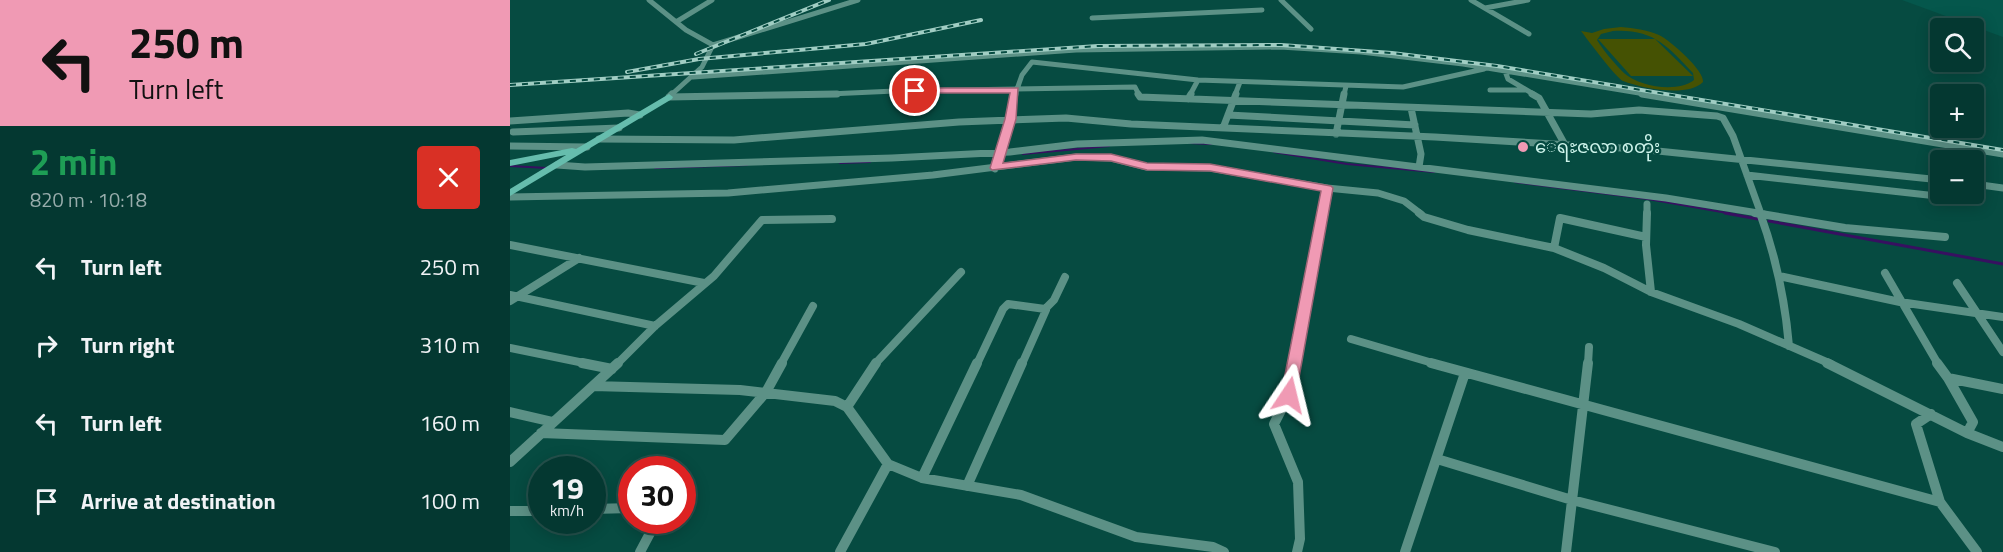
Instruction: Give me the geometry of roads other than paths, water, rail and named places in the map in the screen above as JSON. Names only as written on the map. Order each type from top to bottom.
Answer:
[{"type":"street","points":[[649,0],[676,22],[713,45]]},
{"type":"street","points":[[676,22],[712,0]]},
{"type":"street","points":[[510,195],[669,97],[702,67],[713,45],[858,0]]},
{"type":"street","points":[[1281,0],[1311,29]]},
{"type":"street","points":[[1472,0],[1529,34]]},
{"type":"street","points":[[1485,8],[1528,0]]},
{"type":"street","points":[[1092,18],[1262,10]]},
{"type":"street","points":[[693,77],[1066,51],[1182,47],[1280,47],[1361,52],[1505,70],[2003,154]]},
{"type":"street","points":[[996,168],[1010,119],[1015,90],[1024,70],[1032,62],[1198,80],[1403,87],[1490,68]]},
{"type":"street","points":[[1505,70],[1508,79],[1539,98],[1549,111],[1564,144]]},
{"type":"street","points":[[1188,99],[1198,80]]},
{"type":"street","points":[[1223,128],[1240,82]]},
{"type":"street","points":[[1336,134],[1346,86]]},
{"type":"street","points":[[669,97],[1135,87],[1140,97],[1591,114],[1639,110],[1717,116],[1723,118],[1733,136],[1761,214],[1786,307],[1789,346]]},
{"type":"street","points":[[1490,90],[1529,90]]},
{"type":"street","points":[[1412,108],[1421,154],[1419,167]]},
{"type":"street","points":[[510,121],[627,113],[640,115]]},
{"type":"street","points":[[1228,115],[1415,125]]},
{"type":"street","points":[[599,140],[712,142],[1077,116],[1131,124],[1564,144],[1739,155],[1930,179]]},
{"type":"street","points":[[512,133],[535,119]]},
{"type":"street","points":[[512,133],[592,127],[619,128]]},
{"type":"street","points":[[557,165],[752,163],[1001,152],[1077,144],[1202,140],[1645,195],[1845,228],[1945,237]]},
{"type":"street","points":[[510,146],[587,147]]},
{"type":"street","points":[[510,163],[540,159],[587,147]]},
{"type":"street","points":[[510,195],[728,193],[996,168],[1076,157],[1111,158],[1147,167],[1210,168],[1327,188],[1378,193],[1404,201],[1424,217],[1468,230],[1554,248],[1605,268],[1651,292],[1739,324],[1860,377],[1967,433],[2003,447]]},
{"type":"street","points":[[1747,175],[1930,195]]},
{"type":"street","points":[[1984,185],[2003,188]]},
{"type":"street","points":[[1297,552],[1300,539],[1298,482],[1274,424],[1289,395],[1327,188]]},
{"type":"street","points":[[1647,204],[1646,237],[1651,292]]},
{"type":"street","points":[[1554,248],[1560,218],[1646,237]]},
{"type":"street","points":[[510,462],[612,369],[655,326],[714,276],[762,220],[832,219]]},
{"type":"street","points":[[510,245],[704,283]]},
{"type":"street","points":[[512,297],[579,258]]},
{"type":"street","points":[[847,407],[876,362],[961,273]]},
{"type":"street","points":[[1885,273],[1926,347],[1948,378],[1973,422],[1967,433]]},
{"type":"street","points":[[1779,276],[1900,302],[2003,317]]},
{"type":"street","points":[[966,486],[1046,310],[1052,305],[1065,277]]},
{"type":"street","points":[[1957,283],[2003,352]]},
{"type":"street","points":[[512,297],[655,326]]},
{"type":"street","points":[[922,478],[1003,309],[1008,304],[1038,311],[1046,310]]},
{"type":"street","points":[[541,433],[725,440],[766,392],[813,306]]},
{"type":"street","points":[[1351,339],[1465,373],[1940,502]]},
{"type":"street","points":[[1566,552],[1585,406],[1589,347]]},
{"type":"street","points":[[510,348],[612,369]]},
{"type":"street","points":[[1405,552],[1465,373]]},
{"type":"street","points":[[1948,378],[2003,390]]},
{"type":"street","points":[[593,386],[766,392],[793,398],[836,401],[847,407],[888,464],[922,478],[1021,495],[1136,537],[1213,547],[1224,552]]},
{"type":"street","points":[[510,412],[553,422]]},
{"type":"street","points":[[1930,414],[1916,424],[1940,502],[1977,552]]},
{"type":"street","points":[[1437,459],[1572,500],[1775,552]]},
{"type":"street","points":[[840,552],[888,464]]},
{"type":"street","points":[[512,514],[528,512]]},
{"type":"street","points":[[640,552],[650,534]]},
{"type":"waterway","points":[[1190,143],[1211,144]]},
{"type":"waterway","points":[[1023,154],[1109,146]]},
{"type":"waterway","points":[[1274,152],[1347,164],[1434,172]]},
{"type":"waterway","points":[[840,163],[870,162]]},
{"type":"waterway","points":[[655,168],[747,165]]},
{"type":"waterway","points":[[510,166],[547,168]]},
{"type":"waterway","points":[[1515,182],[1648,199],[1733,214]]},
{"type":"waterway","points":[[1725,213],[1758,219]]},
{"type":"waterway","points":[[1769,221],[2003,264]]},
{"type":"railway","points":[[696,54],[829,0]]},
{"type":"railway","points":[[627,72],[699,59],[866,44],[981,20]]},
{"type":"railway","points":[[510,85],[1098,46],[1281,45],[1392,53],[1497,66],[2003,150]]},
{"type":"place","name":"ေရႊဇလာ စတိုး","points":[[1523,147]]}]
